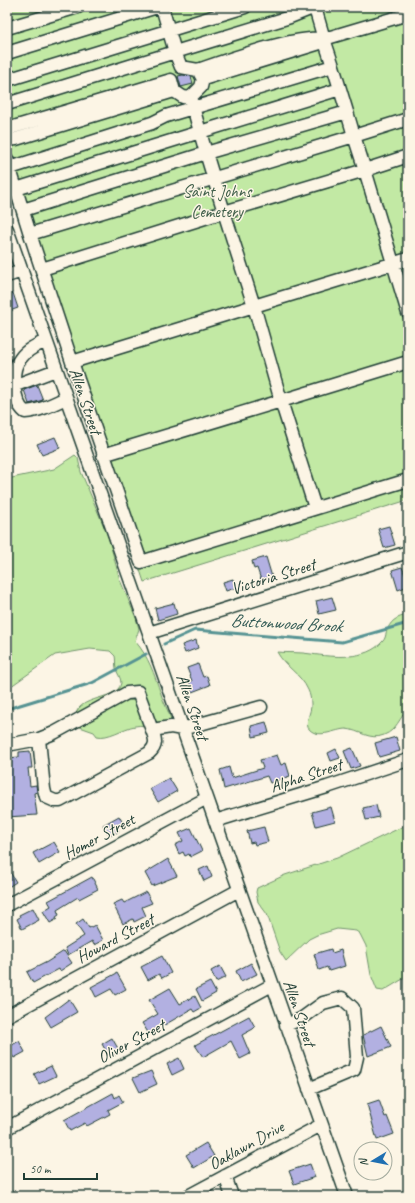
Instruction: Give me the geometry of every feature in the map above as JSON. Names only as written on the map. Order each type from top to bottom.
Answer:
[{"type":"street","points":[[7,28],[78,7]]},
{"type":"street","points":[[7,53],[157,7]]},
{"type":"street","points":[[162,7],[181,67],[201,75],[311,47],[324,39],[408,14]]},
{"type":"street","points":[[7,80],[168,29],[245,7]]},
{"type":"street","points":[[7,104],[315,7],[408,313]]},
{"type":"street","points":[[141,562],[72,362],[8,163],[152,123],[192,104],[333,66]]},
{"type":"street","points":[[173,86],[175,72],[181,67]]},
{"type":"street","points":[[192,104],[201,87],[201,75]]},
{"type":"street","points":[[173,86],[192,104],[213,177],[254,306],[281,402],[315,508]]},
{"type":"street","points":[[7,129],[173,86]]},
{"type":"street","points":[[7,140],[16,140],[173,86]]},
{"type":"street","points":[[16,189],[340,89]]},
{"type":"street","points":[[23,210],[156,170],[206,153],[347,112]]},
{"type":"street","points":[[30,234],[213,177],[408,119]]},
{"type":"street","points":[[42,269],[408,156]]},
{"type":"street","name":"Allen Street","points":[[7,229],[347,1196]]},
{"type":"street","points":[[72,362],[408,259]]},
{"type":"street","points":[[7,276],[22,271]]},
{"type":"street","points":[[46,341],[37,345],[20,359],[15,371],[18,403],[25,412],[41,409],[66,398]]},
{"type":"street","points":[[103,455],[281,402],[408,362]]},
{"type":"street","points":[[16,385],[56,370]]},
{"type":"street","points":[[126,567],[408,480]]},
{"type":"street","name":"Victoria Street","points":[[148,633],[408,552]]},
{"type":"street","points":[[7,745],[39,739],[54,733],[127,693],[138,692],[156,740],[153,749],[149,753],[55,801],[46,797],[44,790],[39,739]]},
{"type":"street","points":[[152,730],[171,726],[182,729],[261,707]]},
{"type":"street","name":"Alpha Street","points":[[215,821],[327,787],[408,760]]},
{"type":"street","name":"Homer Street","points":[[7,905],[207,798]]},
{"type":"street","name":"Howard Street","points":[[7,1016],[239,890]]},
{"type":"street","name":"Oliver Street","points":[[7,1128],[272,985]]},
{"type":"street","points":[[286,1025],[301,1019],[323,1003],[342,998],[353,1008],[357,1057],[354,1070],[309,1090]]},
{"type":"street","name":"Oaklawn Drive","points":[[188,1196],[321,1125]]},
{"type":"street","points":[[225,1176],[232,1196]]},
{"type":"green space","name":"Saint Johns Cemetery","points":[[7,7],[408,7],[408,500],[144,582],[24,225],[7,182]]},
{"type":"green space","points":[[75,455],[78,458],[81,472],[108,536],[120,580],[136,618],[139,629],[135,641],[151,666],[173,729],[140,725],[101,737],[97,736],[94,732],[77,726],[76,715],[79,708],[85,703],[111,694],[118,689],[121,683],[116,668],[115,656],[110,651],[90,649],[55,655],[7,689],[7,479],[54,469]]},
{"type":"green space","points":[[408,615],[408,709],[395,727],[388,733],[379,737],[369,736],[346,729],[323,734],[314,733],[310,730],[307,725],[311,707],[309,692],[301,679],[284,662],[277,652],[329,656],[359,655],[368,652],[384,640],[388,629],[394,620]]},
{"type":"green space","points":[[408,824],[408,976],[383,991],[377,990],[371,975],[366,946],[360,934],[356,931],[337,929],[317,935],[309,939],[286,961],[280,952],[267,914],[258,902],[256,892],[257,888],[285,875],[337,858]]},
{"type":"building","points":[[178,76],[191,76],[193,84],[181,87]]},
{"type":"building","points":[[13,293],[18,308],[7,312],[7,295]]},
{"type":"building","points":[[37,385],[43,400],[29,404],[24,390]]},
{"type":"building","points":[[55,437],[60,448],[42,455],[37,444]]},
{"type":"building","points":[[389,526],[395,545],[384,548],[378,529]]},
{"type":"building","points":[[266,557],[272,577],[261,580],[257,568],[254,569],[252,561]]},
{"type":"building","points":[[402,567],[405,575],[408,574],[408,586],[398,590],[392,570]]},
{"type":"building","points":[[233,579],[235,588],[226,591],[223,582]]},
{"type":"building","points":[[332,597],[336,610],[319,614],[316,601]]},
{"type":"building","points":[[174,603],[177,614],[158,620],[155,608]]},
{"type":"building","points":[[196,640],[198,648],[185,653],[182,645]]},
{"type":"building","points":[[198,664],[203,677],[207,676],[210,685],[192,692],[189,683],[192,681],[187,668]]},
{"type":"building","points":[[266,722],[269,733],[253,737],[251,726]]},
{"type":"building","points":[[396,737],[400,751],[379,757],[375,743]]},
{"type":"building","points":[[352,748],[360,766],[351,769],[344,751]]},
{"type":"building","points":[[336,749],[340,758],[331,761],[328,753]]},
{"type":"building","points":[[30,751],[32,768],[28,768],[30,786],[36,785],[37,792],[34,793],[37,815],[7,817],[7,758],[19,757],[19,752]]},
{"type":"building","points":[[277,755],[281,765],[286,763],[290,776],[270,783],[267,776],[224,789],[220,770],[229,767],[232,778],[263,768],[260,760]]},
{"type":"building","points":[[169,778],[177,791],[158,802],[150,789]]},
{"type":"building","points":[[376,805],[379,817],[366,820],[363,808]]},
{"type":"building","points":[[331,807],[335,821],[316,826],[312,812]]},
{"type":"building","points":[[119,816],[123,823],[116,827],[119,831],[110,836],[103,825]]},
{"type":"building","points":[[264,827],[268,842],[255,845],[254,842],[250,843],[247,831]]},
{"type":"building","points":[[191,828],[202,851],[190,857],[189,854],[185,856],[183,852],[179,854],[175,845],[183,841],[179,833]]},
{"type":"building","points":[[54,842],[60,852],[39,864],[33,853]]},
{"type":"building","points":[[168,859],[177,876],[152,886],[145,873]]},
{"type":"building","points":[[208,866],[212,877],[204,881],[199,870]]},
{"type":"building","points":[[7,867],[16,882],[7,888]]},
{"type":"building","points":[[92,877],[98,889],[79,899],[78,897],[57,910],[59,915],[56,917],[57,919],[50,923],[43,911],[51,906],[48,901]]},
{"type":"building","points":[[146,892],[152,903],[142,907],[146,916],[134,922],[133,919],[123,924],[113,904],[122,900],[124,903]]},
{"type":"building","points":[[33,908],[39,920],[22,929],[17,919],[20,917],[19,915]]},
{"type":"building","points":[[83,919],[89,928],[95,925],[103,940],[94,945],[92,941],[68,955],[65,948],[84,936],[76,924]]},
{"type":"building","points":[[331,949],[332,953],[341,950],[345,966],[329,971],[327,967],[319,970],[314,954]]},
{"type":"building","points":[[64,951],[72,963],[60,971],[59,969],[33,983],[27,972]]},
{"type":"building","points":[[162,956],[171,973],[162,978],[159,974],[148,980],[141,967]]},
{"type":"building","points":[[251,963],[257,974],[241,982],[236,971]]},
{"type":"building","points":[[220,966],[226,977],[216,982],[211,971]]},
{"type":"building","points":[[117,973],[126,989],[115,995],[111,989],[96,997],[91,987]]},
{"type":"building","points":[[210,982],[216,993],[202,1001],[196,989]]},
{"type":"building","points":[[170,988],[180,1004],[195,996],[201,1008],[194,1012],[192,1009],[149,1034],[142,1023],[158,1014],[149,1000]]},
{"type":"building","points":[[69,999],[77,1012],[51,1027],[45,1017]]},
{"type":"building","points":[[249,1016],[255,1027],[242,1035],[250,1054],[240,1059],[231,1041],[203,1057],[195,1045]]},
{"type":"building","points":[[381,1026],[391,1047],[368,1056],[363,1035]]},
{"type":"building","points":[[112,1038],[120,1052],[110,1058],[102,1044]]},
{"type":"building","points":[[19,1041],[25,1052],[14,1058],[12,1055],[7,1058],[7,1048]]},
{"type":"building","points":[[179,1058],[184,1069],[172,1075],[167,1064]]},
{"type":"building","points":[[51,1066],[56,1076],[39,1084],[34,1074]]},
{"type":"building","points":[[151,1071],[157,1084],[140,1092],[133,1078]]},
{"type":"building","points":[[113,1093],[115,1098],[119,1095],[123,1102],[108,1110],[110,1114],[87,1126],[85,1123],[70,1131],[64,1120]]},
{"type":"building","points":[[379,1100],[385,1117],[387,1116],[394,1134],[377,1140],[367,1104]]},
{"type":"building","points":[[206,1143],[214,1156],[194,1168],[186,1155]]},
{"type":"building","points":[[310,1164],[315,1177],[294,1184],[289,1171]]},
{"type":"waterway","name":"Buttonwood Brook","points":[[164,644],[195,630],[342,642],[408,623]]},
{"type":"waterway","name":"Buttonwood Brook","points":[[7,709],[92,683],[146,654]]}]
